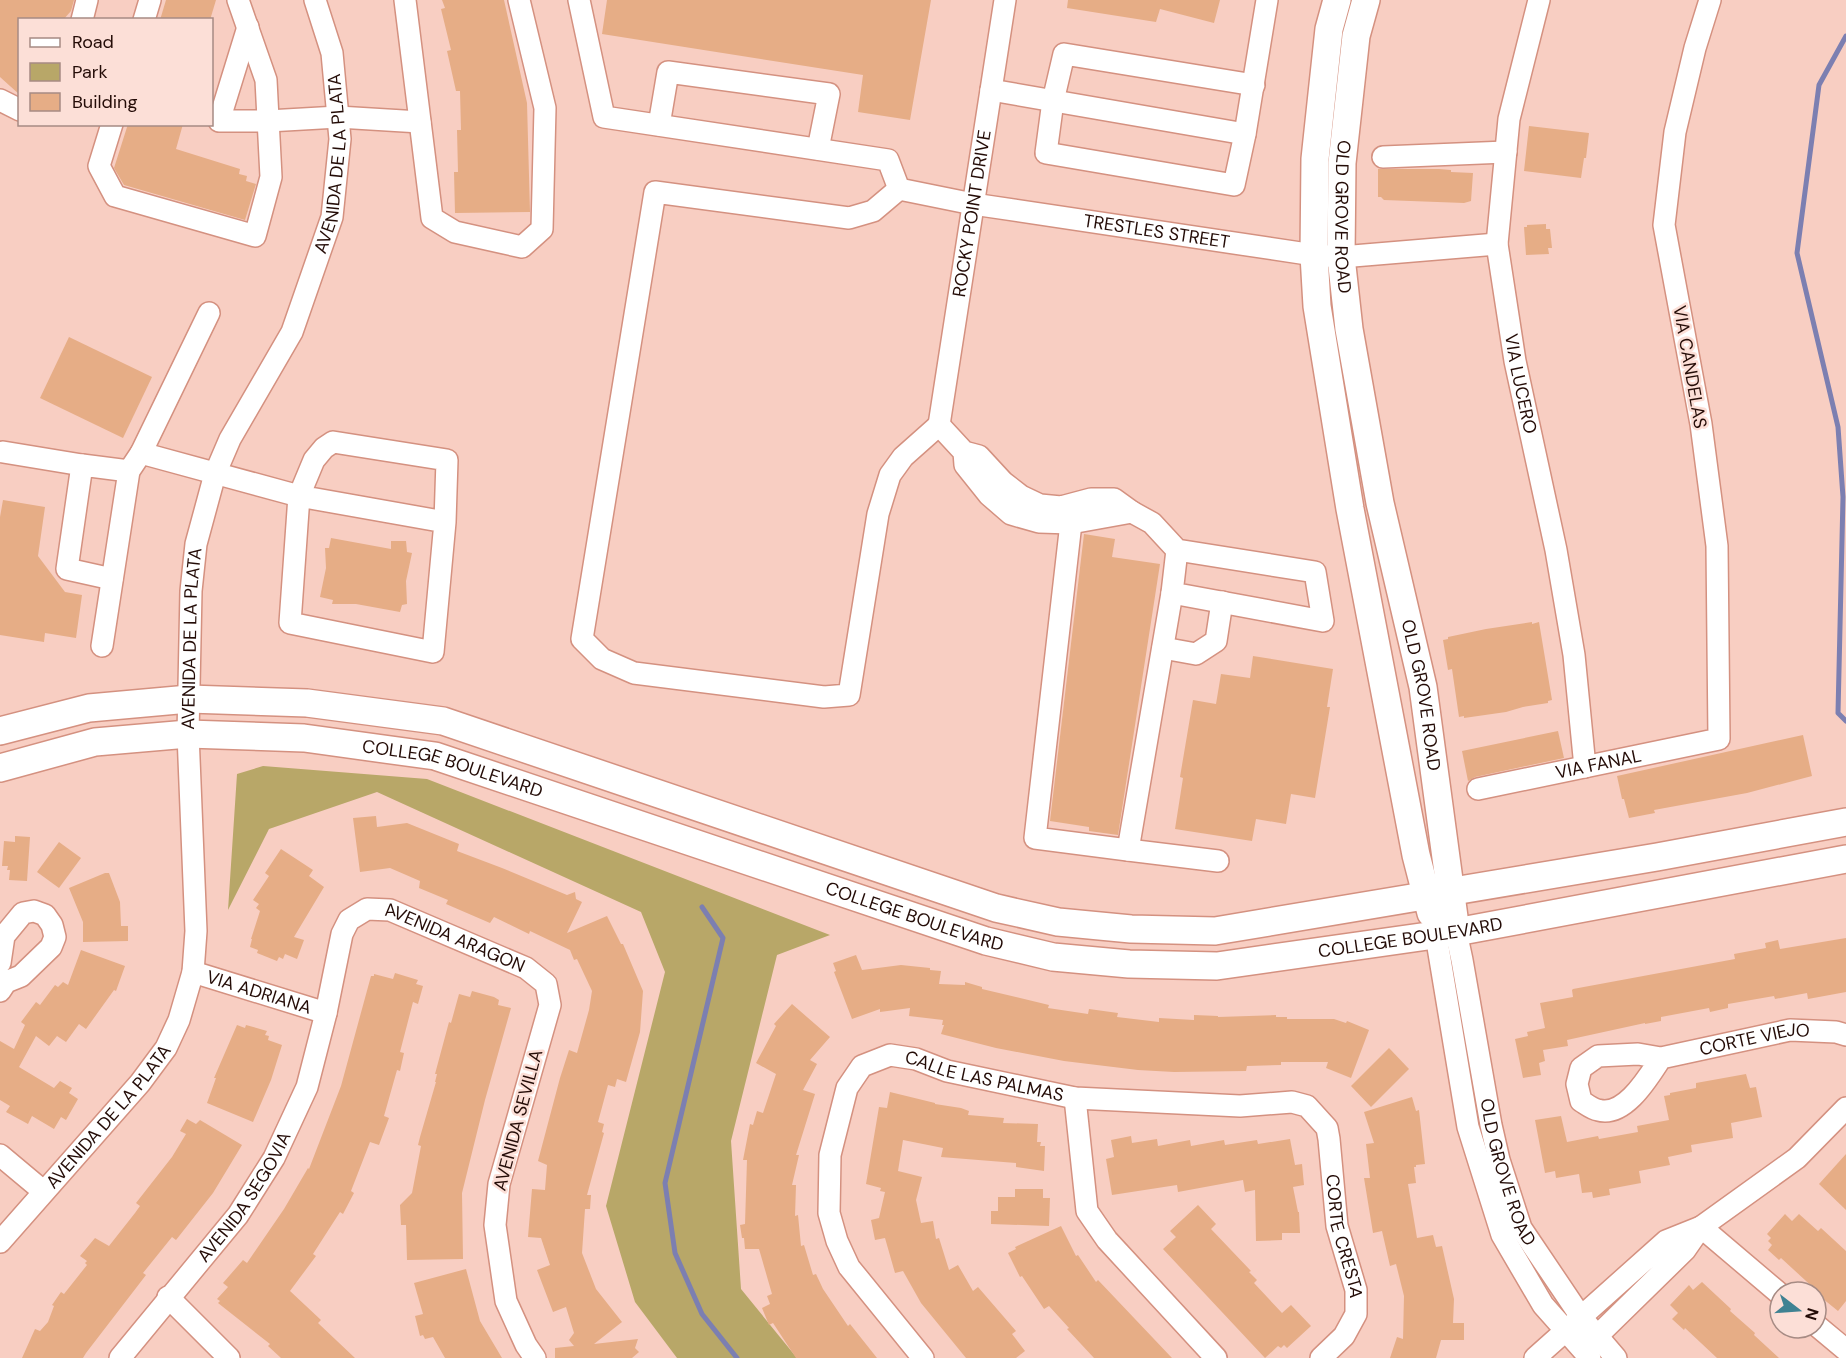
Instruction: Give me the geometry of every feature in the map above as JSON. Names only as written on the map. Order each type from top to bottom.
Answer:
[{"type":"main road","name":"OLD GROVE ROAD","points":[[1337,0],[1329,28],[1315,159],[1314,255],[1317,306],[1350,509],[1416,855],[1438,894]]},
{"type":"main road","name":"OLD GROVE ROAD","points":[[1366,0],[1356,36],[1342,163],[1341,257],[1350,329],[1380,503],[1423,687],[1438,894],[1446,933]]},
{"type":"main road","name":"COLLEGE BOULEVARD","points":[[0,731],[89,708],[189,699],[307,704],[444,721],[996,908],[1058,922],[1131,928],[1215,931],[1657,857],[1846,822]]},
{"type":"main road","name":"COLLEGE BOULEVARD","points":[[0,768],[95,742],[188,734],[304,738],[435,756],[986,941],[1053,957],[1129,964],[1217,966],[1446,933],[1846,859]]},
{"type":"street","points":[[82,18],[87,0]]},
{"type":"street","points":[[145,18],[150,0]]},
{"type":"street","points":[[111,126],[99,166],[115,196],[255,236],[271,177],[266,80],[238,0]]},
{"type":"street","name":"AVENIDA DE LA PLATA","points":[[0,1242],[140,1083],[166,1048],[179,1020],[193,972],[196,931],[188,734],[191,591],[196,544],[215,474],[230,439],[288,339],[332,217],[340,139],[332,53],[315,0]]},
{"type":"street","points":[[405,0],[432,218],[455,232],[522,247],[542,230],[545,108],[519,0]]},
{"type":"street","points":[[579,0],[604,117],[888,160],[899,189],[873,211],[849,218],[656,192],[582,639],[602,659],[634,673],[824,697],[849,695],[878,514],[890,475],[903,458],[939,425],[964,452],[965,465],[989,495],[1011,514],[1039,522],[1071,514],[1132,512],[1152,523],[1177,550],[1315,572],[1323,621],[1172,592]]},
{"type":"street","name":"ROCKY POINT DRIVE","points":[[939,425],[1005,0]]},
{"type":"street","points":[[1254,85],[1064,54],[1053,101],[1046,153],[1234,185],[1254,85],[1267,0]]},
{"type":"street","name":"VIA LUCERO","points":[[1539,0],[1509,119],[1497,244],[1515,361],[1557,550],[1574,655],[1585,767]]},
{"type":"street","name":"VIA CANDELAS","points":[[1710,0],[1695,48],[1675,132],[1664,225],[1701,424],[1717,546],[1719,739]]},
{"type":"street","points":[[248,27],[219,121],[338,117],[420,122]]},
{"type":"street","points":[[659,125],[668,72],[828,94],[818,149]]},
{"type":"street","points":[[991,90],[1245,134]]},
{"type":"street","points":[[0,100],[18,109]]},
{"type":"street","points":[[1383,157],[1506,152]]},
{"type":"street","name":"TRESTLES STREET","points":[[899,189],[973,204],[1314,255],[1341,257],[1497,244]]},
{"type":"street","points":[[102,646],[129,471],[141,453],[209,313]]},
{"type":"street","points":[[333,442],[447,460],[445,522],[433,652],[290,623],[298,496],[314,460],[324,448],[333,442]]},
{"type":"street","points":[[3,452],[129,471]]},
{"type":"street","points":[[141,453],[298,496],[445,522]]},
{"type":"street","points":[[82,465],[67,569],[112,579]]},
{"type":"street","points":[[1071,514],[1035,838],[1218,861]]},
{"type":"street","points":[[1128,850],[1163,648],[1177,550]]},
{"type":"street","points":[[1163,648],[1196,654],[1216,640],[1222,602]]},
{"type":"street","name":"VIA FANAL","points":[[1478,789],[1719,739]]},
{"type":"street","name":"AVENIDA ARAGON","points":[[326,1013],[342,934],[349,920],[367,909],[390,910],[526,968],[546,984]]},
{"type":"street","name":"OLD GROVE ROAD","points":[[1446,933],[1468,1127],[1502,1235],[1544,1305],[1573,1324],[1586,1351],[1616,1358]]},
{"type":"street","name":"VIA ADRIANA","points":[[193,972],[326,1013]]},
{"type":"street","name":"AVENIDA SEVILLA","points":[[535,1358],[526,1345],[506,1301],[495,1225],[499,1184],[550,1005],[546,984]]},
{"type":"street","name":"AVENIDA SEGOVIA","points":[[120,1358],[238,1215],[274,1158],[307,1087],[326,1013]]},
{"type":"street","name":"CORTE VIEJO","points":[[1662,1058],[1790,1030],[1836,1032],[1846,1035]]},
{"type":"street","name":"CALLE LAS PALMAS","points":[[923,1358],[849,1267],[837,1241],[829,1213],[830,1155],[847,1088],[862,1066],[890,1055],[916,1059],[947,1071],[1075,1098],[1240,1106],[1292,1102],[1307,1106],[1326,1128],[1329,1139]]},
{"type":"street","points":[[1075,1098],[1087,1212],[1107,1240],[1216,1358]]},
{"type":"street","points":[[1535,1358],[1666,1241],[1701,1227],[1797,1158],[1846,1108]]},
{"type":"street","name":"CORTE CRESTA","points":[[1321,1358],[1344,1336],[1356,1314],[1356,1290],[1337,1226],[1329,1139]]},
{"type":"street","points":[[0,1155],[44,1191]]},
{"type":"street","points":[[1701,1227],[1768,1284]]},
{"type":"street","points":[[1586,1351],[1685,1250],[1701,1227]]},
{"type":"street","points":[[168,1298],[229,1358]]},
{"type":"street","points":[[1828,1335],[1846,1350]]},
{"type":"green space","points":[[263,766],[427,779],[830,935],[777,955],[731,1141],[741,1289],[797,1358],[677,1358],[635,1302],[606,1206],[665,972],[641,912],[377,792],[269,829],[228,910],[237,774]]},
{"type":"building","points":[[0,0],[74,0],[71,11],[65,18],[18,18],[18,93],[0,77]]},
{"type":"building","points":[[166,0],[216,0],[211,18],[161,18]]},
{"type":"building","points":[[442,0],[504,0],[527,103],[530,212],[455,213],[454,172],[458,172],[457,130],[461,130],[460,91],[456,91],[447,51],[451,50],[441,9],[445,8]]},
{"type":"building","points":[[607,0],[931,0],[910,120],[858,112],[863,75],[602,34]]},
{"type":"building","points":[[1068,0],[1220,0],[1214,23],[1160,9],[1156,22],[1067,8]]},
{"type":"building","points":[[127,126],[182,126],[176,149],[240,169],[239,174],[247,176],[246,181],[256,184],[245,220],[124,185],[114,168]]},
{"type":"building","points":[[1529,126],[1589,133],[1581,178],[1524,171]]},
{"type":"building","points":[[1378,169],[1439,169],[1473,173],[1471,201],[1464,203],[1384,200],[1378,197]]},
{"type":"building","points":[[1546,224],[1546,229],[1550,229],[1552,248],[1548,248],[1549,254],[1526,255],[1524,227]]},
{"type":"building","points":[[69,337],[152,377],[123,438],[40,398]]},
{"type":"building","points":[[3,500],[45,507],[38,556],[65,592],[82,595],[76,638],[45,633],[44,642],[0,635],[0,517]]},
{"type":"building","points":[[1084,534],[1115,539],[1112,557],[1160,564],[1118,835],[1089,831],[1089,827],[1050,821]]},
{"type":"building","points":[[331,538],[391,549],[391,541],[406,541],[407,552],[412,553],[406,581],[407,604],[402,605],[400,612],[356,604],[332,604],[333,600],[320,597],[326,568],[325,548],[329,548]]},
{"type":"building","points":[[1532,622],[1532,624],[1539,622],[1552,700],[1548,703],[1506,712],[1459,717],[1452,669],[1448,670],[1443,640],[1486,629]]},
{"type":"building","points":[[1253,656],[1333,669],[1327,707],[1330,707],[1315,798],[1291,794],[1286,824],[1256,819],[1252,841],[1175,829],[1183,778],[1180,777],[1193,700],[1216,704],[1221,674],[1250,678]]},
{"type":"building","points":[[1558,731],[1564,758],[1475,777],[1468,781],[1462,751]]},
{"type":"building","points":[[1803,735],[1812,776],[1747,793],[1654,810],[1655,813],[1629,818],[1617,776]]},
{"type":"building","points":[[376,816],[377,827],[407,823],[459,844],[457,851],[567,895],[575,892],[576,899],[582,902],[567,933],[607,916],[623,944],[643,991],[640,1032],[626,1082],[617,1079],[615,1087],[608,1085],[598,1122],[604,1124],[602,1132],[604,1133],[587,1195],[591,1195],[590,1209],[585,1209],[582,1253],[596,1289],[622,1322],[594,1344],[638,1339],[635,1348],[639,1352],[632,1358],[555,1358],[555,1348],[574,1346],[569,1340],[574,1333],[566,1307],[553,1312],[537,1270],[550,1265],[541,1238],[528,1237],[532,1189],[545,1190],[547,1165],[538,1161],[560,1078],[569,1050],[577,1053],[589,1010],[592,991],[577,959],[574,960],[570,950],[530,931],[529,934],[494,917],[490,923],[446,904],[448,900],[419,888],[420,881],[390,868],[360,872],[353,818]]},
{"type":"building","points":[[15,836],[30,837],[27,881],[9,880],[8,866],[2,866],[4,841],[15,842]]},
{"type":"building","points":[[59,842],[81,858],[59,888],[37,872]]},
{"type":"building","points":[[281,849],[313,870],[309,876],[324,887],[294,937],[304,940],[297,959],[285,954],[283,959],[279,957],[277,961],[257,953],[258,950],[250,947],[260,911],[256,908],[259,904],[253,900],[269,876],[265,873]]},
{"type":"building","points":[[109,873],[120,902],[121,926],[128,926],[128,941],[83,942],[83,922],[69,888]]},
{"type":"building","points":[[1846,938],[1846,992],[1808,999],[1807,993],[1775,999],[1774,996],[1728,1004],[1728,1008],[1710,1012],[1709,1008],[1661,1017],[1661,1021],[1567,1040],[1568,1046],[1543,1050],[1545,1061],[1539,1063],[1541,1075],[1523,1078],[1515,1039],[1528,1036],[1527,1032],[1545,1028],[1540,1003],[1573,997],[1573,989],[1735,959],[1734,954],[1766,948],[1765,943],[1778,940],[1780,949]]},
{"type":"building","points":[[81,950],[125,966],[116,991],[114,990],[86,1029],[79,1024],[66,1042],[57,1036],[49,1046],[36,1036],[19,1067],[54,1088],[60,1081],[72,1088],[69,1093],[78,1099],[66,1120],[61,1117],[54,1129],[32,1116],[28,1124],[6,1112],[10,1106],[0,1100],[0,1041],[14,1049],[25,1025],[21,1022],[36,1002],[40,1005],[55,985],[58,987],[63,982],[68,985]]},
{"type":"building","points":[[856,955],[862,970],[901,965],[930,968],[930,970],[941,971],[939,984],[965,985],[965,982],[982,987],[982,989],[1049,1005],[1048,1008],[1088,1014],[1089,1009],[1118,1013],[1117,1017],[1159,1022],[1159,1018],[1194,1020],[1194,1015],[1218,1017],[1276,1015],[1276,1017],[1287,1017],[1287,1019],[1334,1019],[1346,1023],[1347,1021],[1369,1030],[1351,1078],[1326,1068],[1328,1062],[1281,1062],[1281,1065],[1247,1066],[1246,1071],[1174,1072],[1064,1061],[996,1048],[941,1034],[943,1020],[909,1016],[910,1008],[880,1012],[880,1009],[852,1019],[834,972],[836,971],[833,963]]},
{"type":"building","points":[[395,973],[418,980],[416,984],[423,986],[418,1004],[413,1002],[400,1052],[404,1053],[400,1071],[397,1070],[384,1116],[389,1118],[379,1145],[370,1142],[351,1191],[354,1193],[343,1214],[340,1212],[313,1254],[316,1256],[290,1291],[321,1320],[318,1323],[355,1358],[281,1358],[268,1346],[270,1344],[218,1303],[220,1301],[217,1299],[228,1287],[223,1283],[243,1260],[247,1263],[309,1169],[341,1086],[371,976],[374,974],[393,979]]},
{"type":"building","points":[[472,991],[494,997],[499,1000],[498,1005],[511,1008],[462,1193],[463,1259],[407,1260],[406,1225],[401,1225],[400,1205],[412,1193],[421,1146],[418,1145],[436,1082],[437,1074],[435,1074],[449,1022],[451,1023],[459,994],[470,997]]},
{"type":"building","points":[[792,1004],[830,1037],[810,1060],[817,1064],[803,1090],[815,1094],[796,1155],[799,1155],[792,1185],[796,1185],[795,1216],[798,1215],[801,1246],[804,1245],[813,1275],[816,1274],[823,1289],[848,1326],[850,1324],[877,1358],[796,1358],[773,1323],[769,1325],[762,1308],[770,1304],[767,1296],[772,1294],[759,1249],[745,1249],[744,1238],[742,1238],[740,1225],[745,1224],[747,1160],[743,1160],[750,1124],[753,1125],[757,1111],[763,1113],[776,1074],[756,1063],[776,1026],[774,1024]]},
{"type":"building","points":[[237,1025],[267,1031],[265,1035],[269,1036],[268,1040],[282,1045],[271,1080],[253,1122],[207,1103],[216,1078],[214,1078]]},
{"type":"building","points":[[1389,1048],[1409,1069],[1371,1107],[1351,1086]]},
{"type":"building","points":[[1746,1074],[1750,1088],[1756,1087],[1762,1117],[1731,1123],[1733,1138],[1691,1145],[1692,1152],[1668,1157],[1670,1165],[1639,1171],[1641,1183],[1609,1189],[1610,1195],[1593,1198],[1592,1192],[1582,1193],[1579,1174],[1556,1178],[1555,1171],[1545,1173],[1535,1120],[1561,1116],[1567,1142],[1638,1132],[1637,1126],[1669,1120],[1664,1096],[1696,1088],[1696,1083]]},
{"type":"building","points":[[890,1092],[935,1104],[961,1108],[969,1111],[968,1115],[1004,1118],[1003,1123],[1038,1124],[1037,1142],[1041,1142],[1040,1146],[1045,1146],[1044,1171],[1016,1167],[1016,1163],[941,1157],[943,1148],[903,1140],[898,1171],[922,1177],[916,1200],[921,1223],[933,1221],[936,1239],[939,1238],[949,1270],[958,1265],[973,1291],[978,1287],[1016,1331],[1012,1334],[1025,1351],[1016,1358],[966,1358],[921,1303],[903,1271],[895,1273],[885,1238],[875,1240],[871,1220],[879,1218],[885,1192],[880,1191],[881,1188],[866,1184],[879,1107],[887,1108]]},
{"type":"building","points":[[1412,1097],[1416,1111],[1419,1110],[1425,1164],[1414,1167],[1416,1183],[1408,1184],[1417,1238],[1433,1235],[1436,1247],[1442,1246],[1454,1299],[1453,1323],[1464,1323],[1464,1340],[1441,1340],[1436,1358],[1390,1358],[1397,1337],[1403,1339],[1404,1296],[1396,1264],[1390,1266],[1382,1231],[1373,1233],[1364,1178],[1370,1178],[1366,1144],[1374,1143],[1364,1112]]},
{"type":"building","points":[[187,1119],[196,1124],[200,1120],[242,1145],[213,1193],[176,1240],[172,1237],[143,1273],[146,1275],[83,1358],[22,1358],[35,1329],[40,1331],[48,1322],[54,1306],[52,1305],[87,1265],[85,1263],[87,1261],[80,1256],[95,1238],[109,1246],[140,1206],[136,1203],[172,1157],[186,1134],[180,1131]]},
{"type":"building","points":[[1131,1136],[1132,1143],[1157,1139],[1158,1146],[1190,1140],[1191,1146],[1224,1140],[1225,1145],[1257,1140],[1258,1144],[1290,1139],[1295,1165],[1302,1164],[1304,1185],[1293,1187],[1299,1212],[1300,1233],[1282,1233],[1282,1240],[1256,1241],[1255,1190],[1245,1192],[1243,1180],[1178,1192],[1177,1185],[1112,1195],[1106,1159],[1114,1157],[1111,1140]]},
{"type":"building","points":[[1846,1154],[1846,1210],[1819,1184]]},
{"type":"building","points":[[1015,1189],[1043,1189],[1043,1198],[1050,1198],[1049,1226],[991,1224],[991,1211],[998,1211],[998,1197],[1015,1197]]},
{"type":"building","points":[[1198,1205],[1216,1224],[1211,1229],[1251,1271],[1249,1272],[1257,1280],[1254,1283],[1282,1313],[1291,1305],[1311,1326],[1287,1348],[1284,1345],[1281,1348],[1278,1346],[1265,1358],[1163,1249],[1176,1237],[1170,1231]]},
{"type":"building","points":[[1785,1214],[1792,1221],[1799,1214],[1818,1231],[1821,1228],[1846,1251],[1846,1301],[1838,1311],[1828,1303],[1828,1280],[1805,1280],[1781,1258],[1779,1260],[1768,1250],[1772,1245],[1768,1241],[1771,1238],[1767,1234]]},
{"type":"building","points":[[1061,1226],[1076,1256],[1078,1255],[1096,1282],[1098,1280],[1172,1358],[1094,1358],[1049,1306],[1044,1309],[1022,1276],[1020,1277],[1008,1253],[1016,1249],[1015,1247]]},
{"type":"building","points":[[466,1269],[480,1321],[502,1358],[445,1358],[433,1337],[425,1339],[423,1335],[420,1336],[415,1316],[423,1314],[414,1283]]},
{"type":"building","points":[[1702,1282],[1779,1358],[1717,1358],[1672,1319],[1678,1313],[1670,1305],[1689,1285],[1693,1290]]},
{"type":"waterway","points":[[1846,36],[1819,85],[1797,253],[1838,427],[1843,497],[1838,713],[1846,721]]},
{"type":"waterway","points":[[702,907],[723,938],[665,1183],[675,1253],[702,1314],[737,1358]]}]
